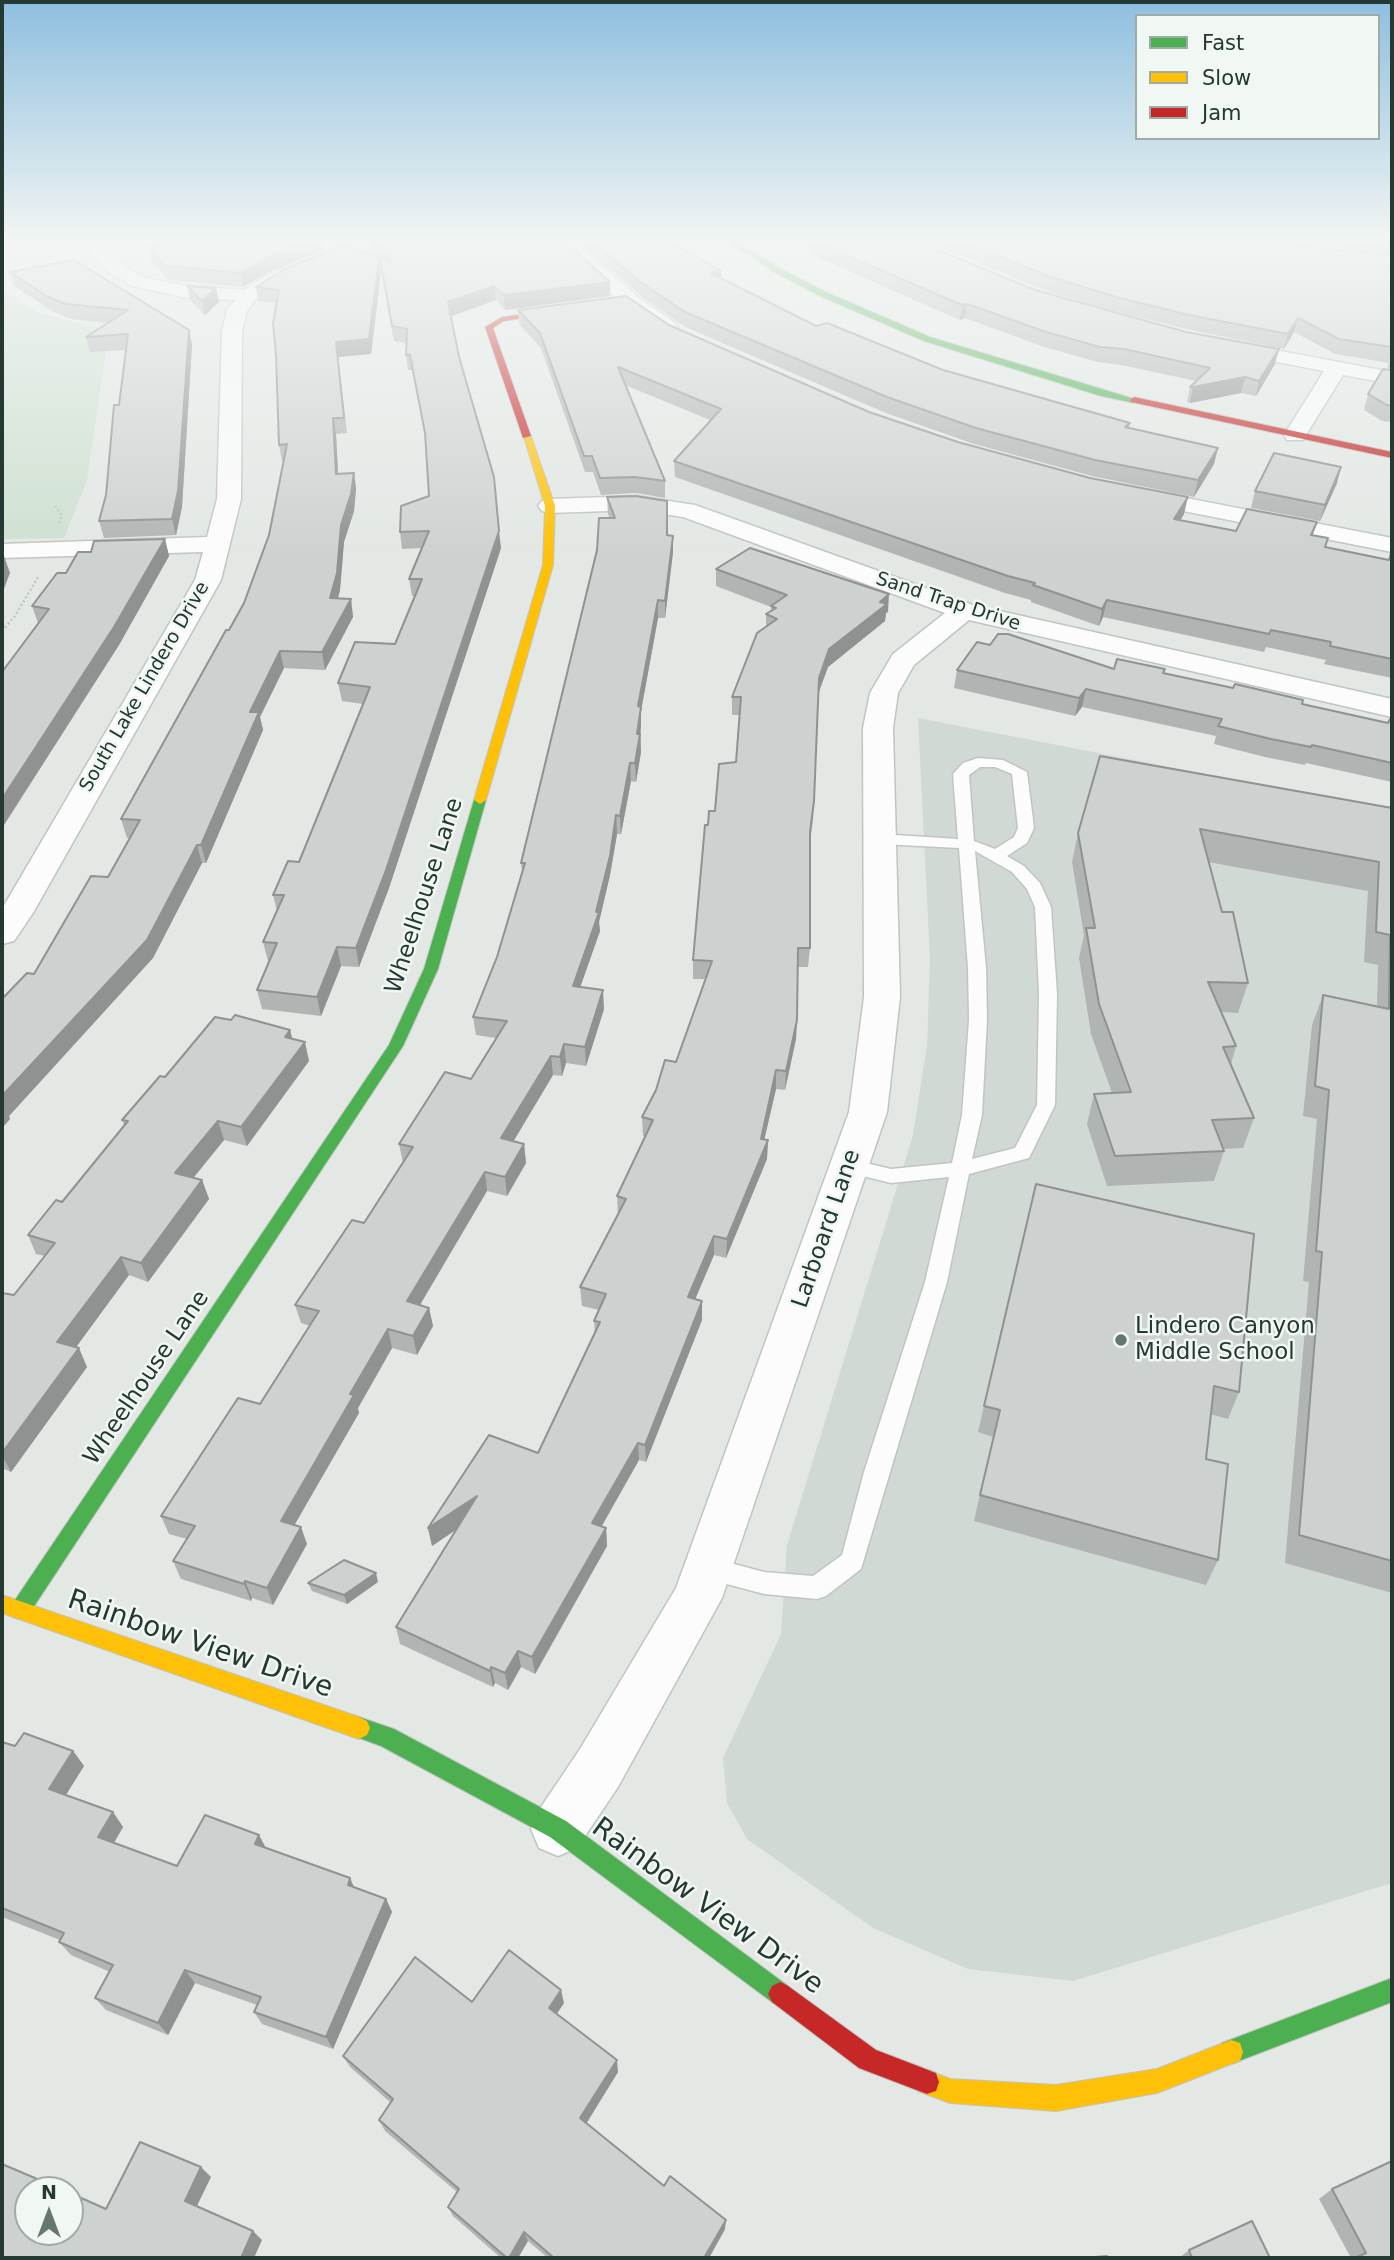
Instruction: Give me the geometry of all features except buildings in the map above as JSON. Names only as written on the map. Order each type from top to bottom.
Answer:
[{"type":"street","name":"South Lake Lindero Drive","points":[[2,933],[208,580],[229,499],[232,345]]},
{"type":"street","name":"Wheelhouse Lane","points":[[20,1610],[396,1046],[431,969],[548,565],[550,506],[495,345]]},
{"type":"street","points":[[949,345],[1104,394],[1392,455]]},
{"type":"street","points":[[1217,345],[1392,378]]},
{"type":"street","points":[[1296,435],[1336,369]]},
{"type":"street","points":[[1114,491],[1392,545]]},
{"type":"street","name":"Sand Trap Drive","points":[[550,506],[636,503],[687,510],[964,611],[1392,708]]},
{"type":"street","points":[[2,551],[216,544]]},
{"type":"street","name":"Larboard Lane","points":[[558,1829],[599,1768],[691,1609],[708,1568],[868,1112],[882,997],[878,728],[884,692],[903,660],[964,611]]},
{"type":"street","name":"Rainbow View Drive","points":[[2,1604],[386,1737],[558,1829],[869,2059],[950,2091],[1056,2098],[1157,2081],[1392,1990]]},
{"type":"lane","points":[[708,1568],[764,1583],[817,1588],[852,1560],[876,1472],[936,1282],[972,1115],[978,1020],[969,845],[961,774],[968,766],[978,761],[998,763],[1019,772],[1026,828],[1021,840],[995,856]]},
{"type":"lane","points":[[849,1166],[891,1176],[960,1169],[1022,1153],[1046,1105],[1048,993],[1043,907],[1034,887],[1018,869],[978,846],[880,839]]},
{"type":"shaded area","name":"Lindero Canyon Middle School","points":[[918,718],[1392,810],[1392,1883],[1073,1981],[968,1969],[873,1928],[747,1839],[727,1803],[723,1758],[781,1634],[787,1545],[913,1135],[927,1045],[930,959]]},
{"type":"green space","points":[[2,345],[107,345],[87,481],[64,538],[2,539]]},
{"type":"traffic: fast","points":[[948,345],[1104,394],[1134,400]]},
{"type":"traffic: fast","points":[[20,1610],[396,1046],[431,969],[480,800]]},
{"type":"traffic: fast","points":[[359,1728],[386,1737],[558,1829],[780,1994]]},
{"type":"traffic: fast","points":[[1231,2052],[1392,1990]]},
{"type":"traffic: slow","points":[[480,800],[548,565],[550,506],[526,436]]},
{"type":"traffic: slow","points":[[2,1604],[359,1728]]},
{"type":"traffic: slow","points":[[927,2082],[950,2091],[1056,2098],[1157,2081],[1231,2052]]},
{"type":"traffic: jam","points":[[495,345],[526,436]]},
{"type":"traffic: jam","points":[[1134,400],[1392,455]]},
{"type":"traffic: jam","points":[[780,1994],[868,2059],[927,2082]]},
{"type":"place","name":"Lindero Canyon Middle School","points":[[1121,1340]]}]
